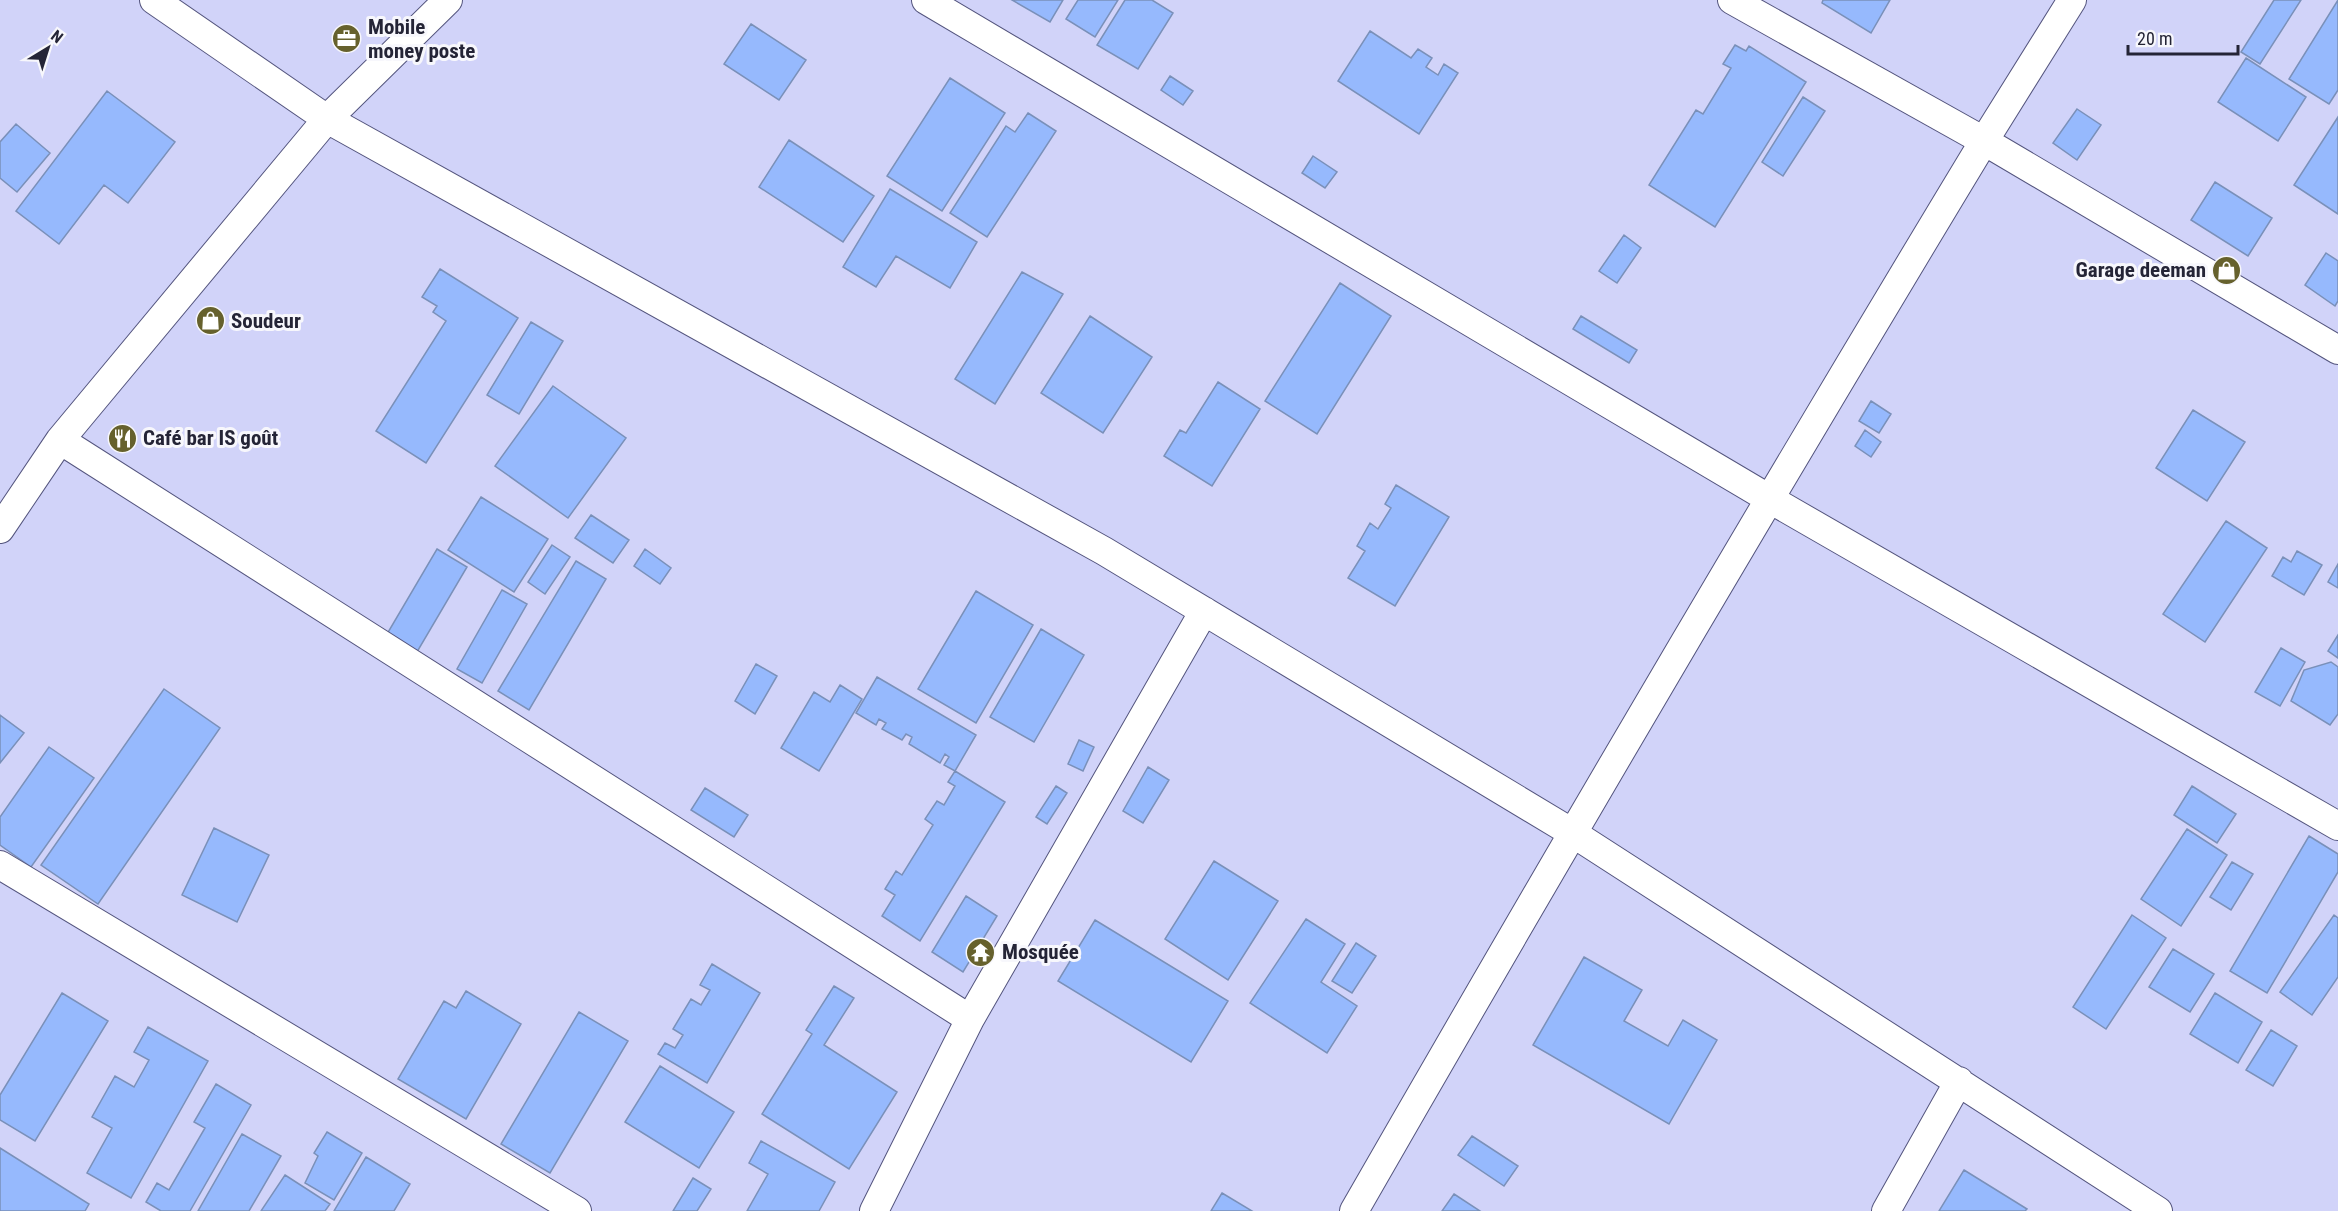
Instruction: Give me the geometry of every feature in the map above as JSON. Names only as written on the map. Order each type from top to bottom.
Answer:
[{"type":"street","points":[[154,0],[327,119],[1094,545],[1571,832],[2158,1211]]},
{"type":"street","points":[[0,529],[60,440],[327,119],[448,0]]},
{"type":"street","points":[[926,0],[1768,498],[2338,826]]},
{"type":"street","points":[[1732,0],[1984,141],[2338,350]]},
{"type":"street","points":[[1354,1211],[1571,832],[1768,498],[2072,0]]},
{"type":"street","points":[[60,440],[970,1020]]},
{"type":"street","points":[[874,1211],[970,1020],[1204,611]]},
{"type":"street","points":[[0,864],[577,1211]]},
{"type":"street","points":[[1886,1211],[1959,1081]]},
{"type":"building","points":[[1012,0],[1063,0],[1050,22]]},
{"type":"building","points":[[1078,0],[1118,0],[1095,37],[1066,19]]},
{"type":"building","points":[[1125,0],[1152,0],[1173,13],[1138,69],[1097,45]]},
{"type":"building","points":[[1823,0],[1890,0],[1871,33],[1822,3]]},
{"type":"building","points":[[2274,0],[2301,0],[2260,64],[2241,52]]},
{"type":"building","points":[[2338,0],[2338,90],[2329,104],[2289,79]]},
{"type":"building","points":[[751,24],[806,60],[779,100],[724,64]]},
{"type":"building","points":[[1370,31],[1411,58],[1418,49],[1432,58],[1426,67],[1438,75],[1444,64],[1458,73],[1419,134],[1338,81]]},
{"type":"building","points":[[1735,45],[1746,51],[1749,46],[1806,82],[1715,227],[1649,185],[1696,110],[1703,114],[1731,68],[1723,64]]},
{"type":"building","points":[[2246,58],[2306,97],[2278,141],[2218,102]]},
{"type":"building","points":[[1170,76],[1193,91],[1183,105],[1161,90]]},
{"type":"building","points":[[950,78],[1005,113],[942,211],[887,176]]},
{"type":"building","points":[[107,91],[175,142],[128,203],[104,185],[59,244],[16,211]]},
{"type":"building","points":[[1803,97],[1825,111],[1783,176],[1762,162]]},
{"type":"building","points":[[2077,109],[2101,125],[2077,160],[2053,143]]},
{"type":"building","points":[[1028,113],[1056,131],[987,237],[950,213],[1006,126],[1015,132]]},
{"type":"building","points":[[2338,117],[2338,214],[2294,185]]},
{"type":"building","points":[[16,124],[50,153],[17,192],[0,178],[0,142]]},
{"type":"building","points":[[789,140],[874,196],[843,242],[759,187]]},
{"type":"building","points":[[1313,156],[1337,172],[1325,188],[1302,173]]},
{"type":"building","points":[[2215,182],[2272,218],[2248,256],[2191,220]]},
{"type":"building","points":[[890,189],[977,242],[950,288],[896,256],[876,287],[843,267]]},
{"type":"building","points":[[1624,235],[1641,248],[1617,283],[1599,271]]},
{"type":"building","points":[[2326,253],[2338,261],[2338,301],[2335,306],[2305,285]]},
{"type":"building","points":[[440,269],[518,318],[426,463],[376,431],[446,321],[433,312],[437,306],[422,297]]},
{"type":"building","points":[[1022,272],[1063,294],[995,404],[955,379]]},
{"type":"building","points":[[1340,283],[1391,316],[1317,434],[1265,401]]},
{"type":"building","points":[[1090,316],[1152,357],[1103,433],[1041,393]]},
{"type":"building","points":[[1581,316],[1637,350],[1629,363],[1573,329]]},
{"type":"building","points":[[531,322],[563,341],[519,414],[487,395]]},
{"type":"building","points":[[1218,382],[1260,409],[1212,486],[1164,456],[1180,430],[1186,433]]},
{"type":"building","points":[[553,386],[626,438],[568,518],[495,466]]},
{"type":"building","points":[[1871,401],[1891,414],[1879,433],[1859,421]]},
{"type":"building","points":[[2193,410],[2245,442],[2207,501],[2156,468]]},
{"type":"building","points":[[1865,430],[1881,442],[1871,457],[1855,446]]},
{"type":"building","points":[[1396,485],[1449,517],[1395,606],[1348,578],[1365,551],[1357,546],[1370,523],[1378,529],[1391,508],[1385,504]]},
{"type":"building","points":[[481,497],[548,539],[514,592],[448,550]]},
{"type":"building","points":[[591,515],[629,540],[613,563],[575,538]]},
{"type":"building","points":[[2226,521],[2267,548],[2205,642],[2163,614]]},
{"type":"building","points":[[552,545],[570,557],[545,594],[528,582]]},
{"type":"building","points":[[437,549],[467,567],[417,652],[387,634]]},
{"type":"building","points":[[645,549],[671,568],[660,584],[634,566]]},
{"type":"building","points":[[2297,551],[2322,565],[2304,595],[2272,576],[2283,557],[2291,562]]},
{"type":"building","points":[[576,561],[606,579],[529,710],[498,691]]},
{"type":"building","points":[[2338,564],[2338,588],[2328,582]]},
{"type":"building","points":[[502,590],[527,604],[482,683],[457,669]]},
{"type":"building","points":[[976,591],[1033,625],[976,723],[918,689]]},
{"type":"building","points":[[1041,629],[1084,655],[1034,742],[990,717]]},
{"type":"building","points":[[2338,635],[2338,658],[2328,651]]},
{"type":"building","points":[[2281,648],[2305,662],[2280,706],[2255,692]]},
{"type":"building","points":[[2331,662],[2338,667],[2338,714],[2330,725],[2291,701],[2304,670]]},
{"type":"building","points":[[756,664],[777,676],[755,714],[735,701]]},
{"type":"building","points":[[877,677],[976,735],[955,771],[944,765],[949,757],[945,754],[940,763],[909,744],[912,737],[906,734],[902,740],[882,729],[886,723],[879,719],[876,725],[856,713]]},
{"type":"building","points":[[840,685],[862,699],[819,771],[781,748],[814,692],[830,702]]},
{"type":"building","points":[[164,689],[220,728],[98,904],[41,865]]},
{"type":"building","points":[[0,715],[24,733],[0,763]]},
{"type":"building","points":[[1079,740],[1094,747],[1083,771],[1068,764]]},
{"type":"building","points":[[49,747],[94,778],[31,867],[0,845],[0,817]]},
{"type":"building","points":[[1148,767],[1169,780],[1143,823],[1123,811]]},
{"type":"building","points":[[955,771],[1005,802],[920,941],[882,916],[895,895],[885,889],[896,871],[902,875],[933,825],[925,819],[937,801],[944,805],[955,786],[948,782]]},
{"type":"building","points":[[1056,786],[1067,793],[1047,824],[1036,817]]},
{"type":"building","points":[[2192,786],[2236,814],[2217,843],[2174,815]]},
{"type":"building","points":[[705,788],[748,815],[734,837],[691,810]]},
{"type":"building","points":[[214,828],[269,855],[237,922],[182,895]]},
{"type":"building","points":[[2187,829],[2227,855],[2181,926],[2141,899]]},
{"type":"building","points":[[2309,836],[2338,854],[2338,872],[2267,993],[2230,971]]},
{"type":"building","points":[[1214,861],[1278,901],[1228,980],[1165,939]]},
{"type":"building","points":[[2232,862],[2253,874],[2231,910],[2210,897]]},
{"type":"building","points":[[966,896],[997,916],[963,972],[932,952]]},
{"type":"building","points":[[2132,915],[2166,938],[2106,1029],[2073,1007]]},
{"type":"building","points":[[2334,915],[2338,918],[2338,977],[2312,1015],[2280,992]]},
{"type":"building","points":[[1306,919],[1345,944],[1321,982],[1357,1006],[1327,1053],[1250,1003]]},
{"type":"building","points":[[1095,920],[1228,1001],[1191,1062],[1058,981]]},
{"type":"building","points":[[1356,943],[1376,956],[1352,993],[1332,981]]},
{"type":"building","points":[[2173,949],[2214,974],[2190,1012],[2149,987]]},
{"type":"building","points":[[1584,957],[1642,990],[1624,1021],[1668,1046],[1683,1020],[1717,1040],[1669,1124],[1533,1045]]},
{"type":"building","points":[[712,964],[760,993],[707,1083],[658,1054],[665,1043],[675,1048],[683,1035],[673,1029],[691,999],[701,1005],[710,990],[700,985]]},
{"type":"building","points":[[834,986],[854,998],[824,1045],[897,1092],[849,1169],[762,1114],[812,1034],[806,1030]]},
{"type":"building","points":[[466,991],[521,1024],[466,1119],[398,1079],[444,1001],[456,1008]]},
{"type":"building","points":[[62,993],[108,1021],[35,1141],[0,1120],[0,1095]]},
{"type":"building","points":[[2215,993],[2262,1022],[2238,1063],[2190,1034]]},
{"type":"building","points":[[579,1012],[628,1041],[550,1173],[501,1144]]},
{"type":"building","points":[[148,1027],[208,1061],[131,1198],[87,1173],[112,1128],[92,1117],[115,1076],[134,1087],[149,1060],[134,1052]]},
{"type":"building","points":[[2271,1030],[2297,1046],[2273,1086],[2246,1070]]},
{"type":"building","points":[[660,1066],[734,1112],[699,1168],[625,1122]]},
{"type":"building","points":[[216,1084],[251,1105],[190,1211],[161,1211],[146,1202],[157,1183],[169,1190],[205,1128],[194,1122]]},
{"type":"building","points":[[327,1132],[362,1153],[334,1200],[305,1183],[318,1156],[314,1153]]},
{"type":"building","points":[[242,1134],[281,1156],[249,1211],[198,1211]]},
{"type":"building","points":[[1472,1136],[1518,1166],[1504,1186],[1458,1155]]},
{"type":"building","points":[[761,1141],[835,1182],[819,1211],[747,1211],[768,1174],[749,1163]]},
{"type":"building","points":[[0,1148],[89,1204],[85,1211],[0,1211]]},
{"type":"building","points":[[366,1157],[410,1184],[394,1211],[334,1211]]},
{"type":"building","points":[[1964,1170],[2027,1209],[2025,1211],[1939,1211]]},
{"type":"building","points":[[285,1175],[330,1204],[325,1211],[261,1211]]},
{"type":"building","points":[[693,1178],[711,1189],[697,1211],[673,1211]]},
{"type":"building","points":[[1222,1193],[1252,1211],[1211,1211]]},
{"type":"building","points":[[1454,1194],[1480,1211],[1442,1211]]},
{"type":"place","name":"Mobile money poste","points":[[347,39]]},
{"type":"place","name":"Garage deeman","points":[[2227,270]]},
{"type":"place","name":"Soudeur","points":[[210,321]]},
{"type":"place","name":"Café bar IS goût","points":[[122,438]]},
{"type":"place","name":"Mosquée","points":[[981,952]]}]
